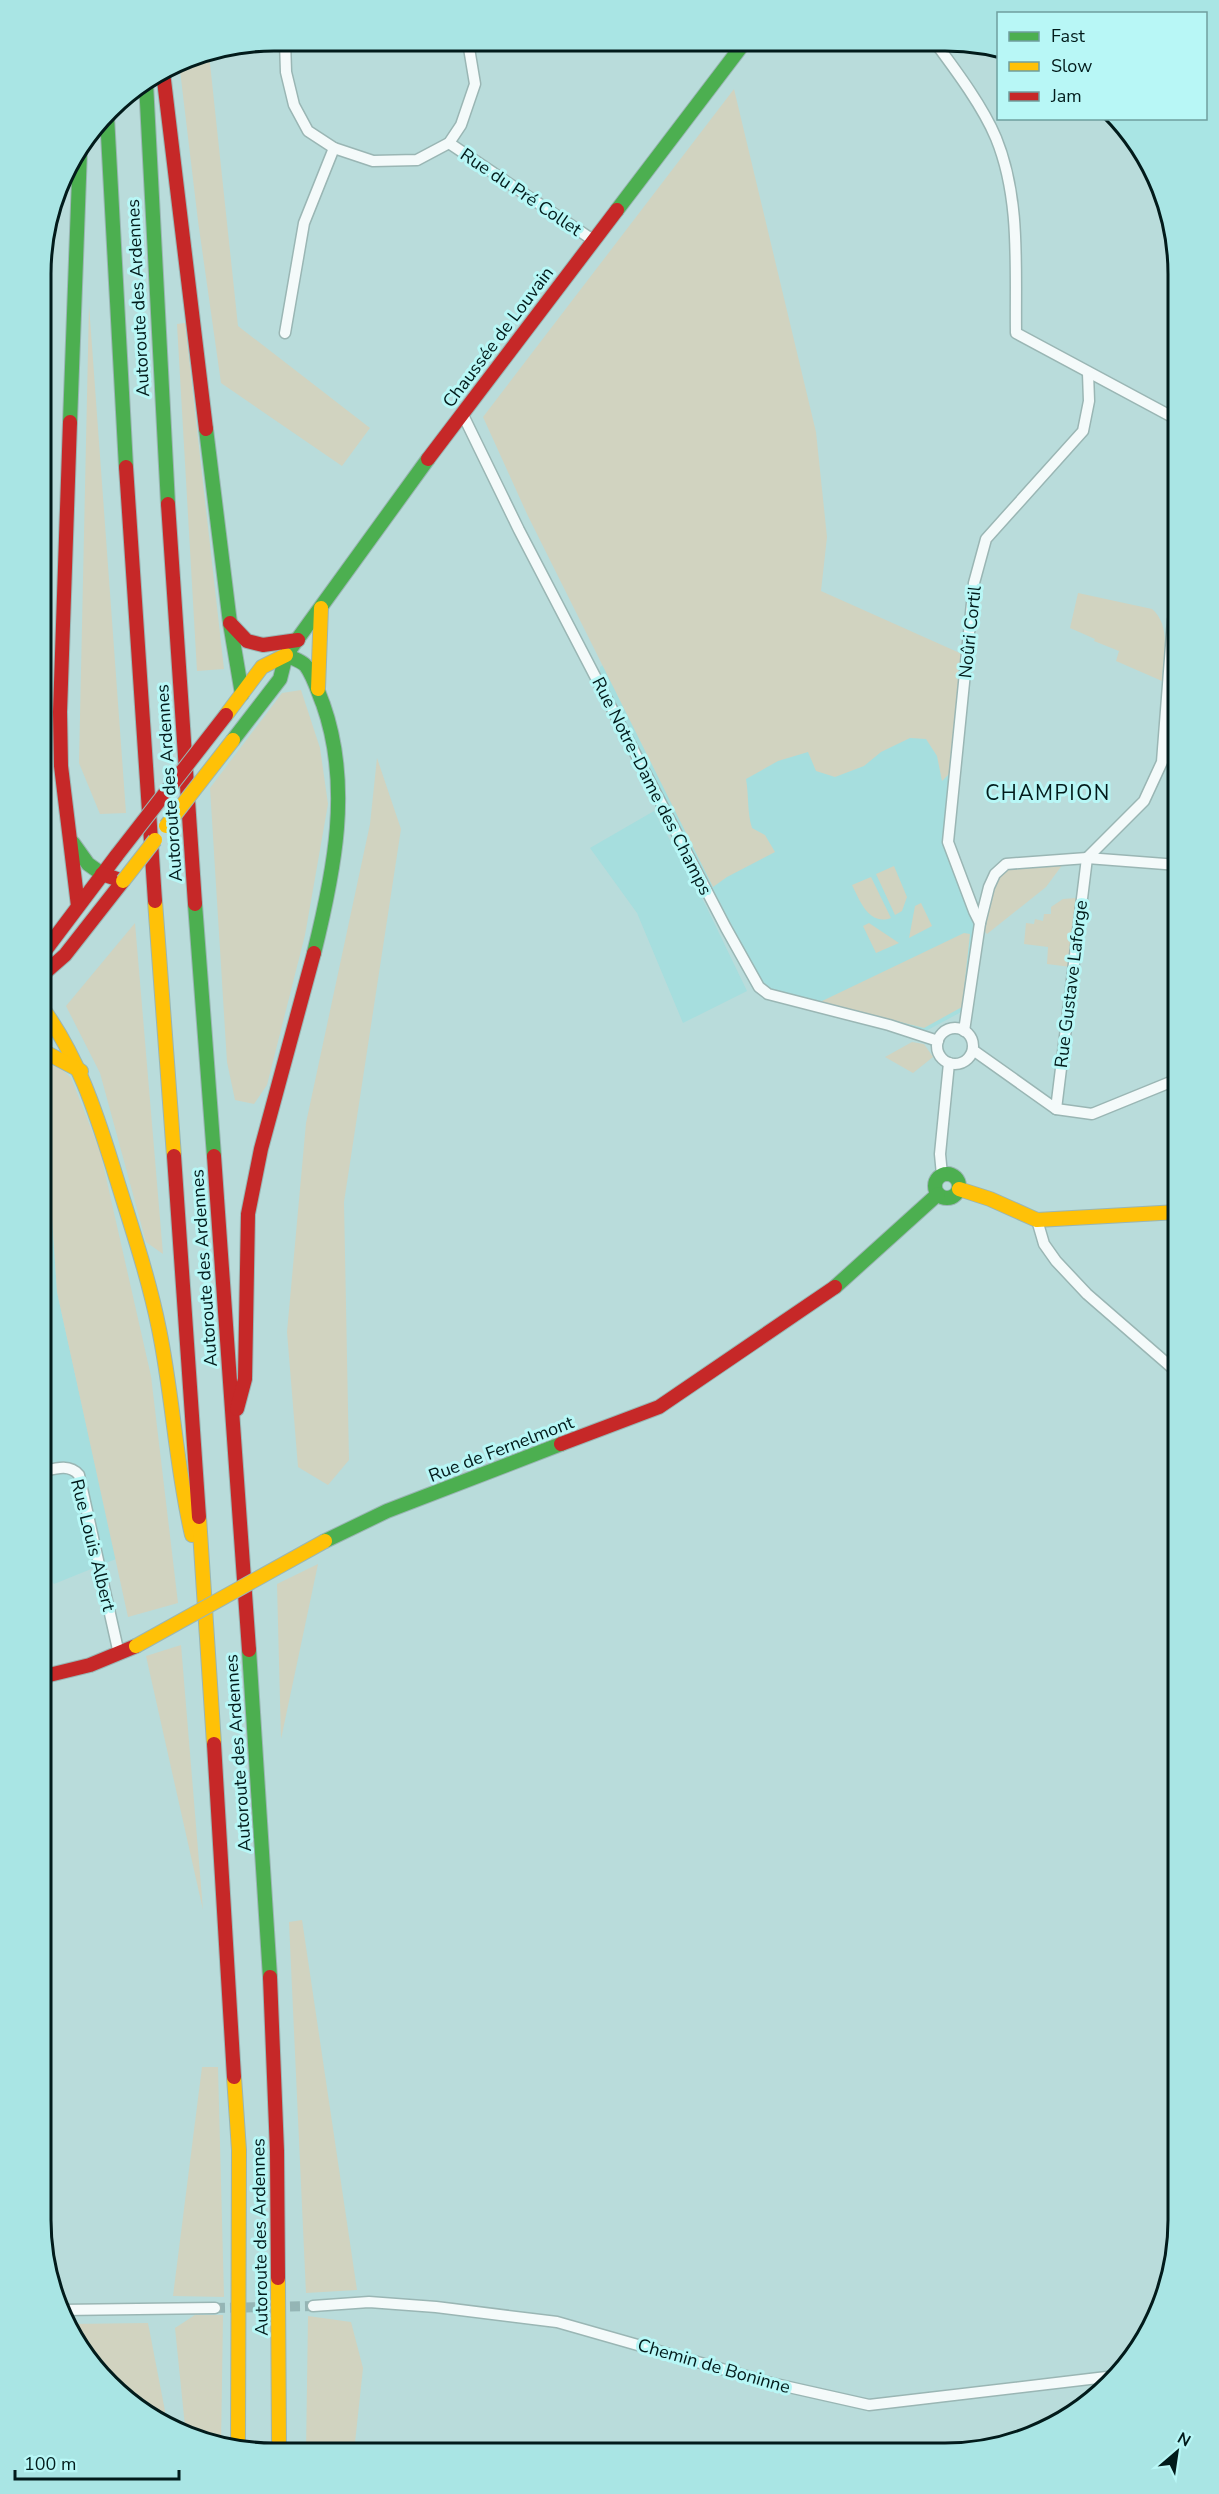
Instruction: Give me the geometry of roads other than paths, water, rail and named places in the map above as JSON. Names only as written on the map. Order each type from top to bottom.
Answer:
[{"type":"main road","name":"Chaussée de Louvain","points":[[51,942],[262,668],[286,655],[298,640],[390,509],[738,51]]},
{"type":"main road","points":[[164,80],[230,623],[242,694],[243,710],[233,740]]},
{"type":"main road","name":"Autoroute des Ardennes","points":[[146,91],[159,363],[176,637],[234,1423],[271,2010],[277,2151],[279,2443]]},
{"type":"main road","name":"Autoroute des Ardennes","points":[[107,125],[119,367],[139,685],[204,1582],[238,2150],[238,2440]]},
{"type":"main road","points":[[78,906],[72,840],[61,766],[60,712],[79,166]]},
{"type":"main road","points":[[318,691],[321,608]]},
{"type":"main road","points":[[230,623],[247,641],[263,645],[298,640]]},
{"type":"main road","name":"Chaussée de Louvain","points":[[51,967],[65,955],[279,680],[286,655]]},
{"type":"main road","points":[[234,1423],[245,1379],[248,1214],[261,1149],[300,1009],[326,903],[336,845],[339,790],[329,722],[318,691],[305,665],[286,655]]},
{"type":"main road","points":[[72,840],[88,864],[102,874],[123,881]]},
{"type":"main road","points":[[51,1018],[81,1071],[141,1259],[159,1329],[182,1496],[204,1582]]},
{"type":"main road","points":[[51,1055],[81,1071]]},
{"type":"main road","points":[[938,1194],[935,1184],[942,1175],[953,1175],[958,1181],[959,1189],[990,1199],[1037,1220],[1168,1213]]},
{"type":"main road","name":"Rue de Fernelmont","points":[[51,1675],[69,1672],[136,1646],[325,1541],[387,1511],[659,1407],[845,1280],[938,1194],[944,1198],[952,1198],[959,1189]]},
{"type":"street","points":[[285,51],[286,72],[294,105],[308,131],[333,148],[373,161],[417,160],[448,143],[461,125],[475,84],[470,51]]},
{"type":"street","points":[[941,51],[996,138],[1014,202],[1016,333],[1168,415]]},
{"type":"street","name":"Rue du Pré Collet","points":[[448,143],[593,240]]},
{"type":"street","points":[[285,333],[304,223],[333,148]]},
{"type":"street","name":"Noûri Cortil","points":[[980,923],[948,842],[974,583],[986,539],[1083,431],[1089,401],[1088,373]]},
{"type":"street","name":"Rue Notre-Dame des Champs","points":[[463,415],[519,530],[759,987],[768,994],[890,1025],[938,1041]]},
{"type":"street","points":[[1087,858],[1144,801],[1162,762],[1168,685]]},
{"type":"street","points":[[964,1031],[980,923],[989,887],[995,874],[1006,864],[1087,858],[1168,863]]},
{"type":"street","name":"Rue Gustave Laforge","points":[[1056,1109],[1087,858]]},
{"type":"street","points":[[956,1029],[964,1031],[972,1041],[973,1050],[966,1060],[955,1064],[949,1063],[939,1054],[938,1041],[947,1031],[956,1029]]},
{"type":"street","points":[[973,1050],[1056,1109],[1092,1114],[1168,1083]]},
{"type":"street","points":[[942,1175],[940,1154],[949,1063]]},
{"type":"street","points":[[1037,1220],[1044,1244],[1056,1261],[1088,1293],[1168,1364]]},
{"type":"street","name":"Rue Louis Albert","points":[[51,1470],[67,1467],[75,1470],[79,1475],[119,1654]]},
{"type":"street","name":"Chemin de Boninne","points":[[313,2306],[369,2302],[556,2322],[771,2383],[869,2405],[1104,2377]]},
{"type":"street","points":[[70,2310],[215,2308]]},
{"type":"tunnel","points":[[215,2308],[313,2306]]},
{"type":"district","name":"CHAMPION","points":[[1048,793]]}]
